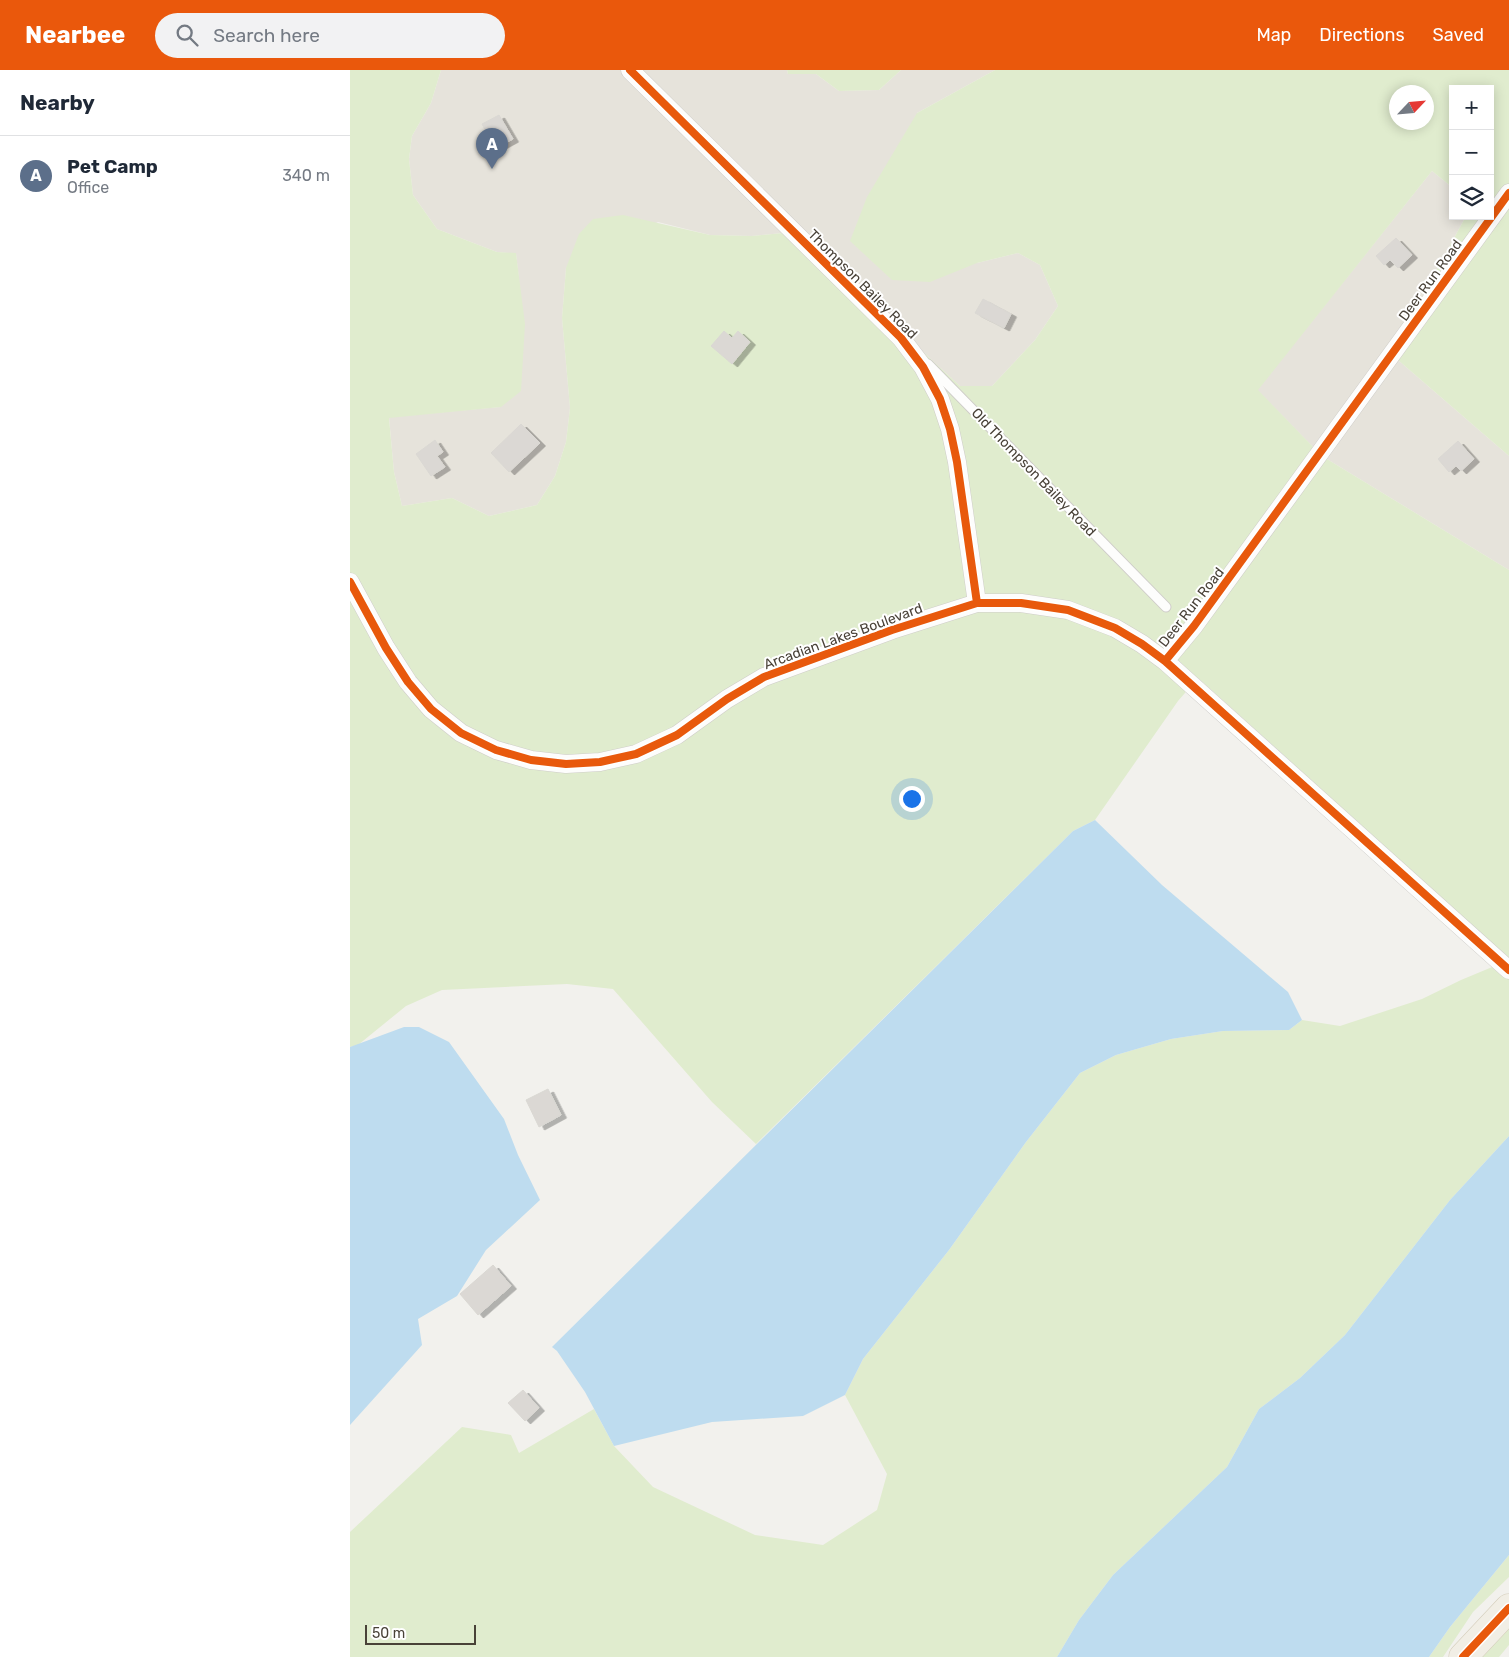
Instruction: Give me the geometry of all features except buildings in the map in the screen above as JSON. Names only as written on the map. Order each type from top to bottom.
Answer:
[{"type":"main road","points":[[1463,1657],[1504,1612]]},
{"type":"street","name":"Thompson Bailey Road","points":[[630,70],[901,338],[923,367],[940,399],[950,429],[957,462],[977,603]]},
{"type":"street","name":"Deer Run Road","points":[[1509,193],[1194,626],[1165,661],[1509,970]]},
{"type":"street","name":"Arcadian Lakes Boulevard","points":[[350,582],[386,648],[404,675],[431,709],[461,733],[496,750],[531,760],[566,764],[600,762],[636,754],[677,735],[727,699],[764,677],[892,630],[977,603],[1021,603],[1068,610],[1115,628],[1142,644],[1165,661]]},
{"type":"lane","name":"Old Thompson Bailey Road","points":[[901,338],[980,416],[1166,607]]},
{"type":"shaded area","points":[[441,70],[787,70],[788,74],[816,74],[839,91],[879,90],[901,70],[995,70],[917,113],[977,263],[1018,253],[1040,265],[1058,306],[1035,340],[992,386],[960,386],[793,232],[752,236],[710,235],[658,222],[566,268],[562,318],[570,408],[566,442],[555,476],[537,505],[489,516],[452,498],[402,506],[394,472],[389,417],[500,407],[519,279],[516,254],[497,252],[437,229],[413,195],[409,159],[412,136],[431,103]]},
{"type":"shaded area","points":[[1432,171],[1449,185],[1449,220],[1464,220],[1391,354],[1509,456],[1509,570],[1322,456],[1257,390]]},
{"type":"green space","points":[[350,70],[441,70],[431,103],[412,136],[409,159],[413,195],[437,229],[497,252],[516,253],[525,324],[521,391],[501,407],[389,418],[394,472],[402,506],[452,498],[489,516],[537,505],[555,476],[566,442],[570,408],[562,318],[566,268],[579,234],[593,219],[623,215],[710,235],[752,236],[793,232],[960,386],[992,386],[1035,340],[1058,306],[1040,265],[1018,253],[977,263],[930,282],[892,280],[850,241],[867,197],[917,113],[995,70],[1509,70],[1509,456],[1391,354],[1464,220],[1494,220],[1494,85],[1449,85],[1449,185],[1432,171],[1258,390],[1322,456],[1509,570],[1509,958],[1198,678],[1178,701],[1095,820],[1073,831],[756,1144],[712,1102],[613,989],[567,984],[442,990],[406,1006],[358,1045],[350,1047]]},
{"type":"green space","points":[[787,70],[901,70],[879,90],[839,91],[816,74],[788,74]]},
{"type":"green space","points":[[1509,960],[1509,1136],[1450,1200],[1345,1335],[1300,1378],[1259,1409],[1227,1467],[1113,1575],[1079,1620],[1057,1657],[350,1657],[350,1532],[462,1427],[511,1435],[519,1453],[594,1409],[614,1446],[653,1487],[755,1535],[823,1545],[877,1510],[887,1474],[845,1395],[863,1359],[949,1250],[1026,1142],[1080,1073],[1116,1055],[1171,1039],[1223,1031],[1289,1030],[1302,1020],[1340,1026],[1422,999]]},
{"type":"green space","points":[[1509,1555],[1509,1577],[1473,1612],[1443,1657],[1429,1657],[1450,1627]]},
{"type":"green space","points":[[1509,1620],[1509,1645],[1499,1657],[1478,1657]]},
{"type":"water","points":[[1095,820],[1162,885],[1288,992],[1302,1020],[1289,1030],[1223,1031],[1171,1039],[1116,1055],[1080,1073],[1026,1142],[949,1250],[863,1359],[845,1395],[803,1416],[712,1422],[614,1446],[585,1392],[557,1351],[552,1347],[1073,831]]},
{"type":"water","points":[[404,1027],[419,1027],[449,1042],[504,1119],[518,1155],[540,1200],[486,1250],[457,1296],[418,1319],[422,1345],[350,1425],[350,1047]]},
{"type":"water","points":[[1509,1136],[1509,1555],[1450,1627],[1429,1657],[1057,1657],[1079,1620],[1113,1575],[1227,1467],[1259,1409],[1300,1378],[1345,1335],[1450,1200]]},
{"type":"cycle path","points":[[630,70],[901,338],[923,367],[940,399],[950,429],[957,462],[977,603]]},
{"type":"cycle path","points":[[1509,193],[1194,626],[1165,661],[1509,970]]},
{"type":"cycle path","points":[[350,582],[386,648],[408,682],[431,709],[461,733],[496,750],[531,760],[566,764],[600,762],[636,754],[677,735],[727,699],[764,677],[892,630],[977,603],[1021,603],[1068,610],[1115,628],[1142,644],[1165,661]]},
{"type":"cycle path","points":[[1463,1657],[1509,1608]]},
{"type":"place","name":"Pet Camp","points":[[492,169]]}]
